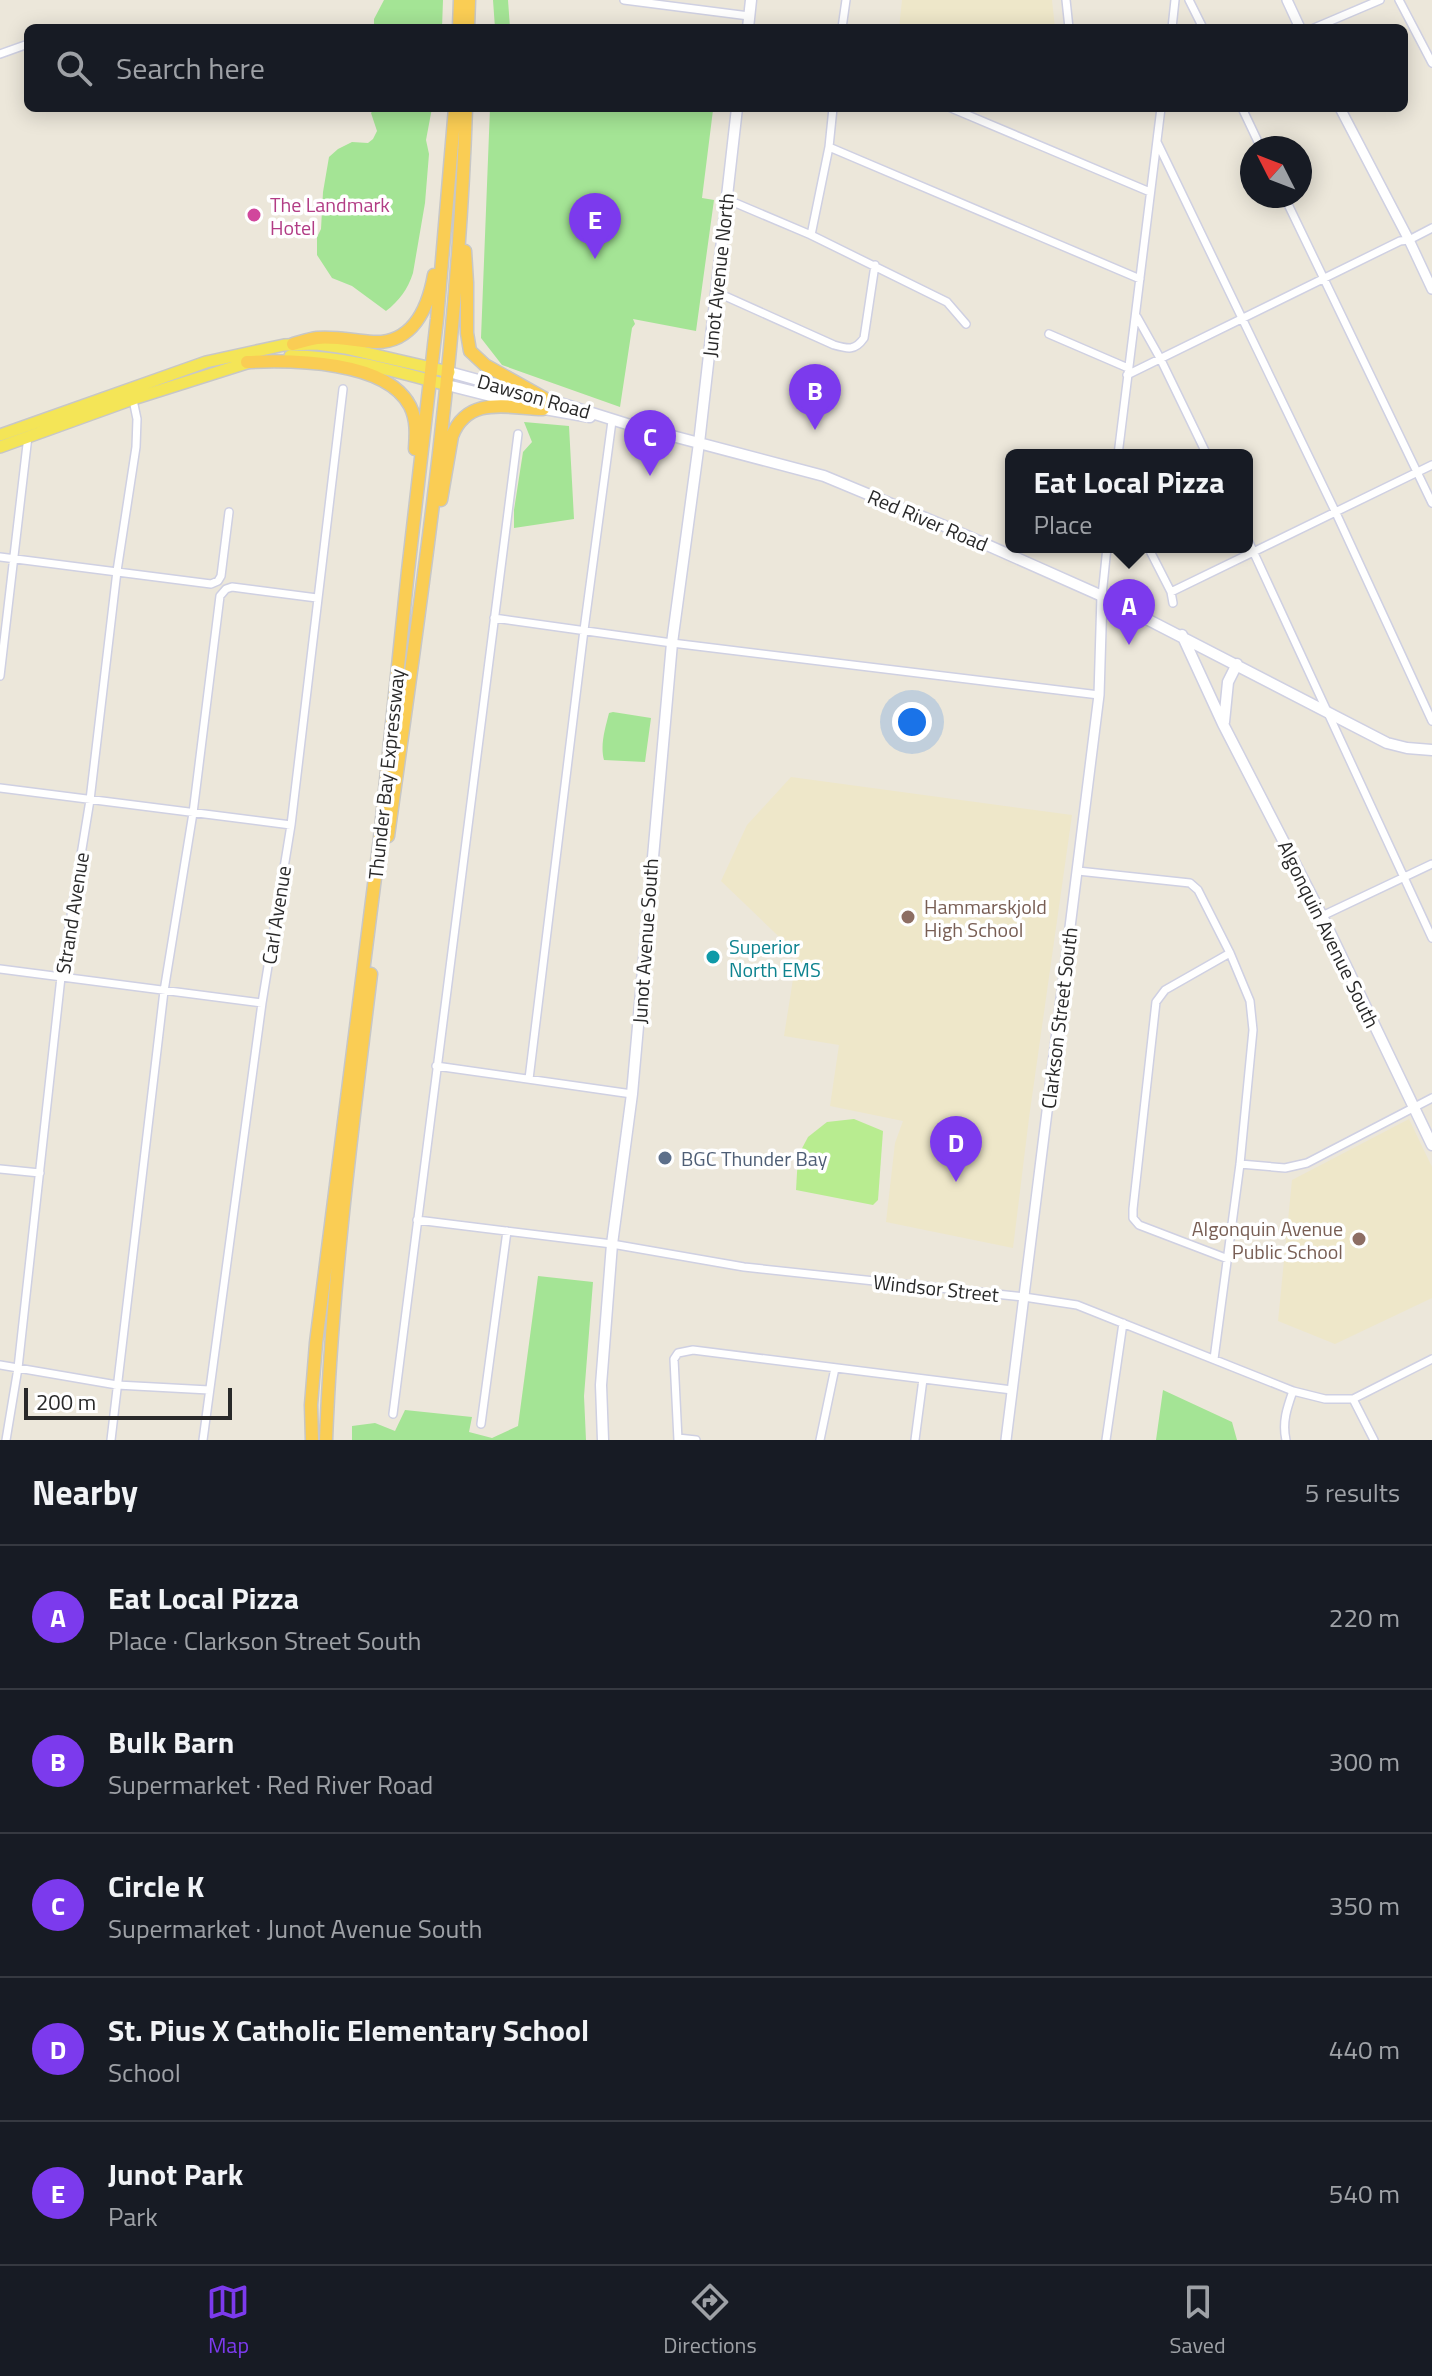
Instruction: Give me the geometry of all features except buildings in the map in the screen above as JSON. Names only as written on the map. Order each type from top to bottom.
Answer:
[{"type":"highway","points":[[459,24],[460,0]]},
{"type":"highway","points":[[468,24],[469,0]]},
{"type":"highway","name":"Thunder Bay Expressway","points":[[310,1440],[316,1343],[380,838],[431,374],[455,112]]},
{"type":"highway","name":"Thunder Bay Expressway","points":[[328,1440],[336,1273],[388,838],[448,379],[462,208],[466,112]]},
{"type":"highway","points":[[462,208],[470,351],[485,365],[544,404]]},
{"type":"highway","points":[[293,344],[318,338],[385,342],[414,326],[431,292],[446,213]]},
{"type":"highway","points":[[247,362],[290,360],[323,363],[374,377],[396,387],[409,405],[416,425],[411,540]]},
{"type":"highway","points":[[427,549],[440,506],[450,442],[466,414],[484,407],[544,404]]},
{"type":"main road","points":[[748,24],[751,0]]},
{"type":"main road","name":"Junot Avenue North","points":[[699,443],[737,112]]},
{"type":"main road","name":"Dawson Road","points":[[0,447],[29,431],[131,394],[206,362],[293,344],[345,348],[448,379],[627,424]]},
{"type":"main road","name":"Dawson Road","points":[[131,394],[247,362],[291,356],[431,374]]},
{"type":"main road","name":"Dawson Road","points":[[544,404],[627,424]]},
{"type":"main road","name":"Red River Road","points":[[627,424],[824,476],[1005,553]]},
{"type":"main road","name":"Dawson Road","points":[[0,435],[29,431]]},
{"type":"main road","name":"Junot Avenue South","points":[[603,1440],[601,1385],[612,1244],[632,1094],[672,643],[699,443]]},
{"type":"main road","name":"Red River Road","points":[[1005,553],[1182,635],[1387,743],[1432,750]]},
{"type":"main road","name":"Algonquin Avenue South","points":[[1182,635],[1432,1145]]},
{"type":"main road","points":[[1223,724],[1228,682],[1237,664]]},
{"type":"street","points":[[624,0],[749,16]]},
{"type":"street","points":[[843,24],[846,0]]},
{"type":"street","points":[[1066,0],[1069,24]]},
{"type":"street","points":[[1172,24],[1175,0]]},
{"type":"street","points":[[1189,0],[1201,24]]},
{"type":"street","points":[[1287,0],[1298,24]]},
{"type":"street","points":[[1323,24],[1380,0]]},
{"type":"street","points":[[1399,0],[1432,63]]},
{"type":"street","points":[[0,54],[24,45]]},
{"type":"street","points":[[811,235],[829,147],[833,112]]},
{"type":"street","points":[[960,112],[1150,192]]},
{"type":"street","points":[[1119,449],[1161,112]]},
{"type":"street","points":[[1244,112],[1255,136]]},
{"type":"street","points":[[1342,112],[1432,289]]},
{"type":"street","points":[[1157,142],[1336,513],[1432,721]]},
{"type":"street","points":[[829,147],[1140,279]]},
{"type":"street","points":[[726,199],[811,235],[947,302],[966,324]]},
{"type":"street","points":[[1290,208],[1432,503]]},
{"type":"street","points":[[1049,334],[1128,372],[1432,228]]},
{"type":"street","points":[[716,292],[849,349],[859,346],[864,338],[875,265]]},
{"type":"street","points":[[1136,315],[1204,449]]},
{"type":"street","name":"Carl Avenue","points":[[203,1440],[262,1003],[291,825],[343,389]]},
{"type":"street","name":"Strand Avenue","points":[[6,1440],[18,1368],[61,977],[90,800],[117,571],[136,447],[137,419],[131,394]]},
{"type":"street","points":[[529,1079],[612,421]]},
{"type":"street","points":[[0,676],[29,431]]},
{"type":"street","points":[[393,1414],[518,434]]},
{"type":"street","points":[[1432,465],[1253,551],[1432,938]]},
{"type":"street","points":[[0,557],[211,584],[221,576],[229,512]]},
{"type":"street","points":[[1102,596],[1106,553]]},
{"type":"street","points":[[1151,553],[1171,592],[1173,603]]},
{"type":"street","points":[[1171,592],[1249,553]]},
{"type":"street","points":[[111,1440],[164,991],[193,813],[220,596],[232,587],[317,598]]},
{"type":"street","name":"Clarkson Street South","points":[[1006,1440],[1099,695],[1102,596]]},
{"type":"street","points":[[494,618],[1099,695]]},
{"type":"street","points":[[0,788],[291,825]]},
{"type":"street","points":[[1322,916],[1432,864]]},
{"type":"street","points":[[1078,871],[1190,883],[1198,890],[1250,1001],[1253,1030],[1240,1164],[1214,1359]]},
{"type":"street","points":[[1228,1259],[1139,1225],[1133,1218],[1133,1209],[1156,1002],[1165,990],[1230,953]]},
{"type":"street","points":[[0,969],[262,1003]]},
{"type":"street","points":[[436,1066],[632,1094]]},
{"type":"street","points":[[1240,1164],[1285,1168],[1307,1163],[1432,1098]]},
{"type":"street","points":[[0,1169],[40,1173]]},
{"type":"street","name":"Windsor Street","points":[[417,1220],[612,1244],[744,1267],[1077,1305],[1293,1391],[1325,1399],[1353,1399]]},
{"type":"street","points":[[481,1424],[507,1231]]},
{"type":"street","points":[[1106,1440],[1123,1323]]},
{"type":"street","points":[[696,1440],[678,1439],[674,1359],[678,1353],[693,1350],[1012,1390]]},
{"type":"street","points":[[1374,1440],[1353,1399],[1432,1359]]},
{"type":"street","points":[[0,1365],[117,1385],[209,1390]]},
{"type":"street","points":[[820,1440],[835,1368]]},
{"type":"street","points":[[915,1440],[923,1379]]},
{"type":"street","points":[[1286,1440],[1283,1426],[1293,1391]]},
{"type":"shaded area","points":[[902,0],[1052,0],[1055,24],[899,24]]},
{"type":"shaded area","name":"Hammarskjold High School","points":[[791,777],[1072,815],[1013,1248],[886,1222],[895,1143],[903,1121],[830,1106],[839,1045],[784,1036],[797,954],[721,881],[747,825]]},
{"type":"shaded area","name":"Algonquin Avenue Public School","points":[[1409,1119],[1432,1167],[1432,1298],[1335,1344],[1278,1321],[1292,1180]]},
{"type":"green space","points":[[384,0],[443,0],[442,24],[374,24]]},
{"type":"green space","points":[[493,0],[508,0],[510,24],[495,24]]},
{"type":"green space","points":[[431,112],[426,140],[429,154],[425,203],[413,273],[402,294],[386,311],[352,286],[332,278],[317,255],[329,157],[352,142],[368,143],[373,139],[377,131],[371,113]]},
{"type":"green space","points":[[490,112],[713,112],[702,198],[714,200],[696,331],[633,319],[635,324],[620,407],[502,365],[481,338]]},
{"type":"green space","points":[[524,422],[569,426],[574,519],[514,528],[523,452],[532,442]]},
{"type":"green space","points":[[609,713],[651,718],[645,762],[604,760],[605,731]]},
{"type":"green space","points":[[854,1119],[883,1131],[878,1200],[873,1205],[796,1190],[798,1156],[808,1137],[827,1122]]},
{"type":"green space","points":[[538,1276],[593,1282],[584,1396],[586,1440],[352,1440],[352,1426],[375,1423],[395,1431],[405,1410],[472,1417],[469,1432],[492,1438],[518,1426]]},
{"type":"green space","points":[[1163,1390],[1232,1422],[1237,1440],[1156,1440]]},
{"type":"place","name":"The Landmark Hotel","points":[[254,215]]},
{"type":"place","name":"Junot Park","points":[[595,259]]},
{"type":"place","name":"Bulk Barn","points":[[815,430]]},
{"type":"place","name":"Circle K","points":[[650,476]]},
{"type":"place","name":"Eat Local Pizza","points":[[1129,645]]},
{"type":"place","name":"Hammarskjold High School","points":[[908,917]]},
{"type":"place","name":"Superior North EMS","points":[[713,957]]},
{"type":"place","name":"BGC Thunder Bay","points":[[665,1158]]},
{"type":"place","name":"St. Pius X Catholic Elementary School","points":[[956,1182]]},
{"type":"place","name":"Algonquin Avenue Public School","points":[[1359,1239]]}]
